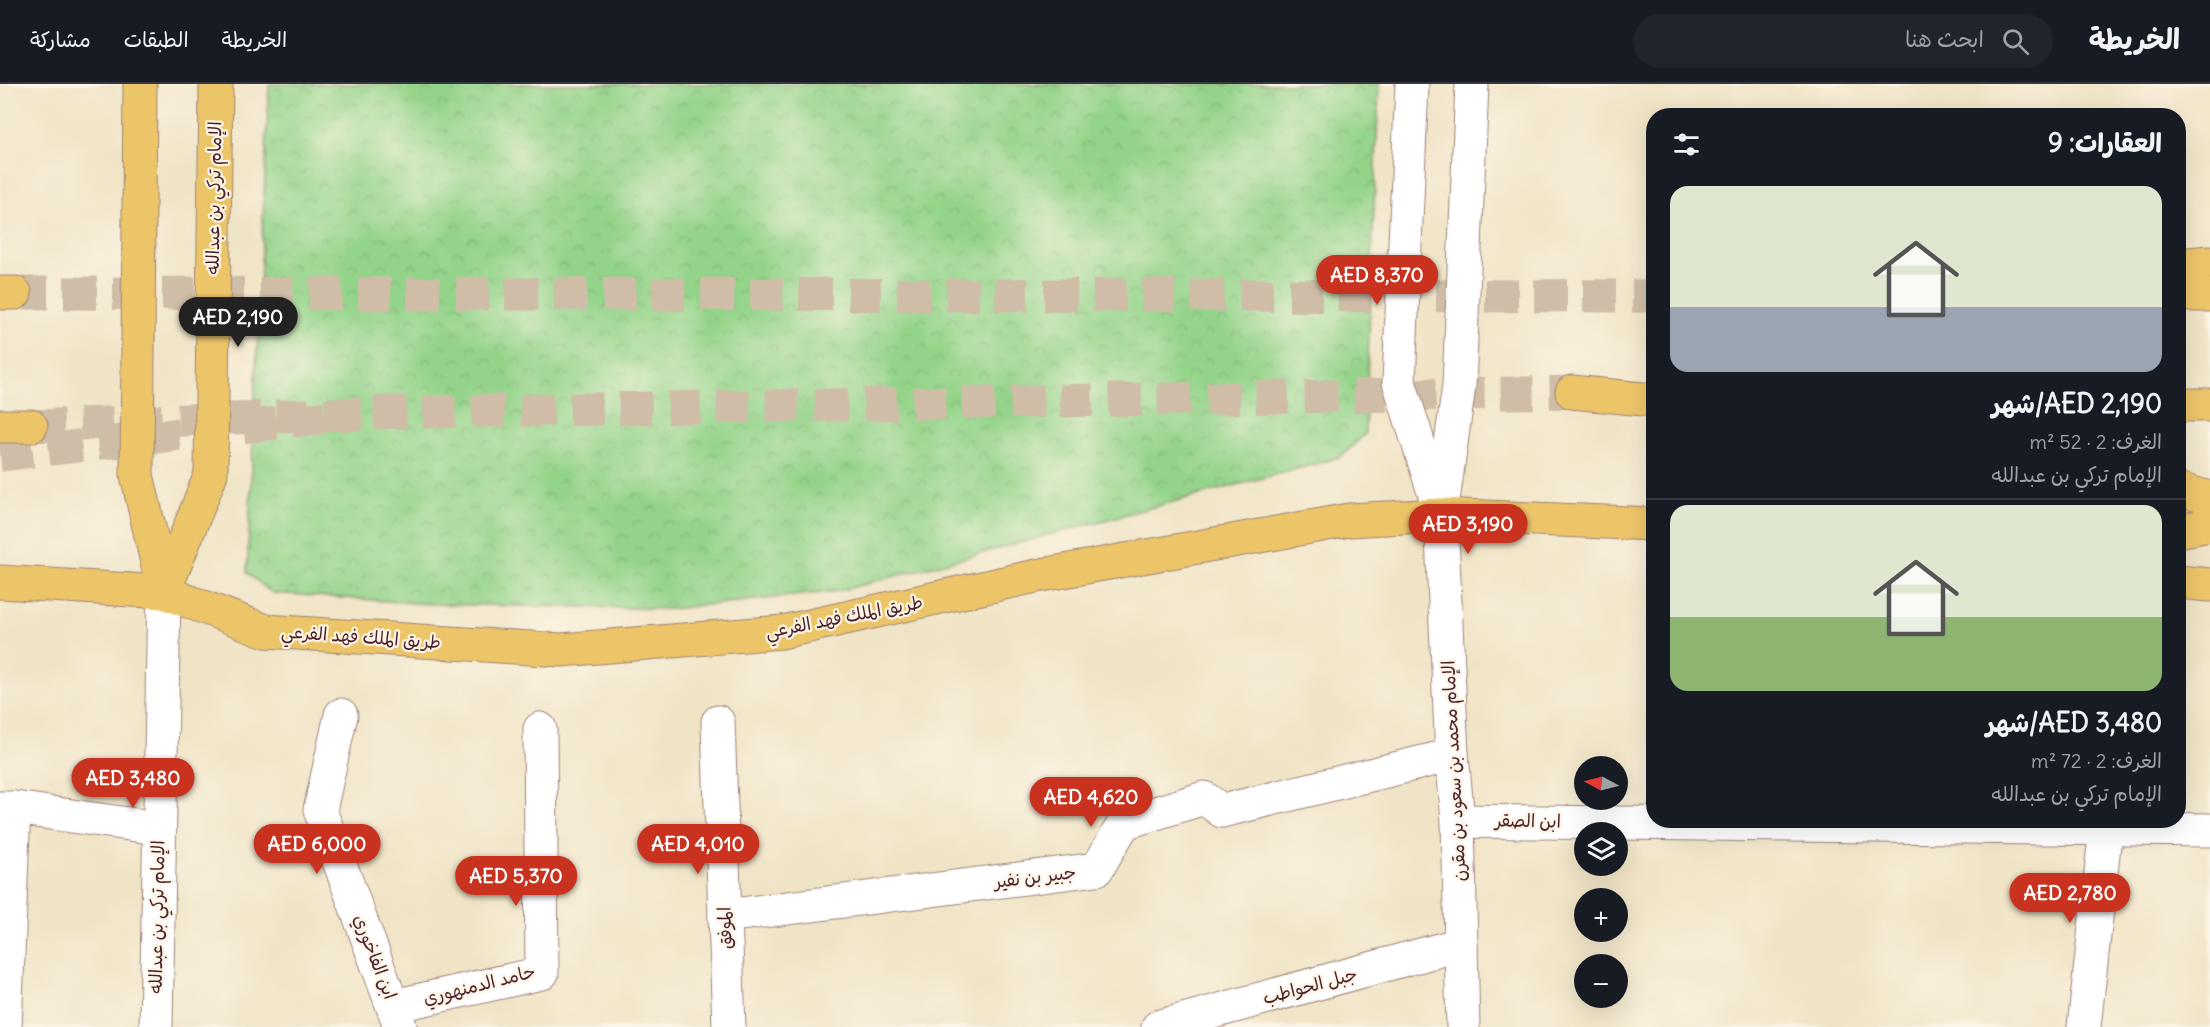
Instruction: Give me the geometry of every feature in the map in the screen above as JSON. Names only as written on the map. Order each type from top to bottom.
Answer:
[{"type":"main road","name":"الإمام تركي بن عبدالله","points":[[140,84],[137,475],[164,592]]},
{"type":"main road","name":"الإمام تركي بن عبدالله","points":[[164,592],[211,474],[216,84]]},
{"type":"main road","points":[[2186,264],[2210,262]]},
{"type":"main road","points":[[2186,295],[2210,295]]},
{"type":"main road","points":[[1646,394],[1572,392],[1646,399]]},
{"type":"main road","points":[[2186,405],[2210,405]]},
{"type":"main road","points":[[2186,491],[2210,498]]},
{"type":"main road","name":"طريق الملك فهد الفرعي","points":[[0,582],[164,592],[266,631],[561,651],[782,632],[1036,576],[1349,520],[1441,515],[1646,524]]},
{"type":"main road","points":[[2186,583],[2210,585]]},
{"type":"street","name":"الإمام محمد بن سعود بن مقرن","points":[[1412,84],[1399,382],[1441,515]]},
{"type":"street","name":"الإمام محمد بن سعود بن مقرن","points":[[1463,1027],[1458,821],[1452,756],[1441,515],[1459,386],[1472,84]]},
{"type":"street","name":"الإمام تركي بن عبدالله","points":[[156,1027],[164,592]]},
{"type":"street","name":"ابن الفاخوري","points":[[341,715],[320,810],[397,1017]]},
{"type":"street","name":"الموفق","points":[[718,722],[729,1027]]},
{"type":"street","name":"حامد الدمنهوري","points":[[397,1017],[542,973],[540,729]]},
{"type":"street","name":"جبير بن نفير","points":[[725,916],[1097,869],[1124,823],[1136,819],[1204,798],[1222,811],[1452,756]]},
{"type":"street","points":[[4,1027],[7,808],[158,828]]},
{"type":"street","name":"ابن الصقر","points":[[1458,821],[1646,823]]},
{"type":"street","points":[[2084,1027],[2106,828]]},
{"type":"street","name":"ابن الصقر","points":[[2141,828],[2210,830]]},
{"type":"street","name":"جبل الحواطب","points":[[1160,1027],[1461,944]]},
{"type":"green space","points":[[269,84],[1379,84],[1365,434],[1341,457],[839,591],[669,609],[429,604],[272,593],[247,573]]},
{"type":"tunnel","points":[[15,293],[1646,296]]},
{"type":"tunnel","points":[[31,426],[362,413],[1572,392]]},
{"type":"tunnel","points":[[0,455],[362,413]]}]
